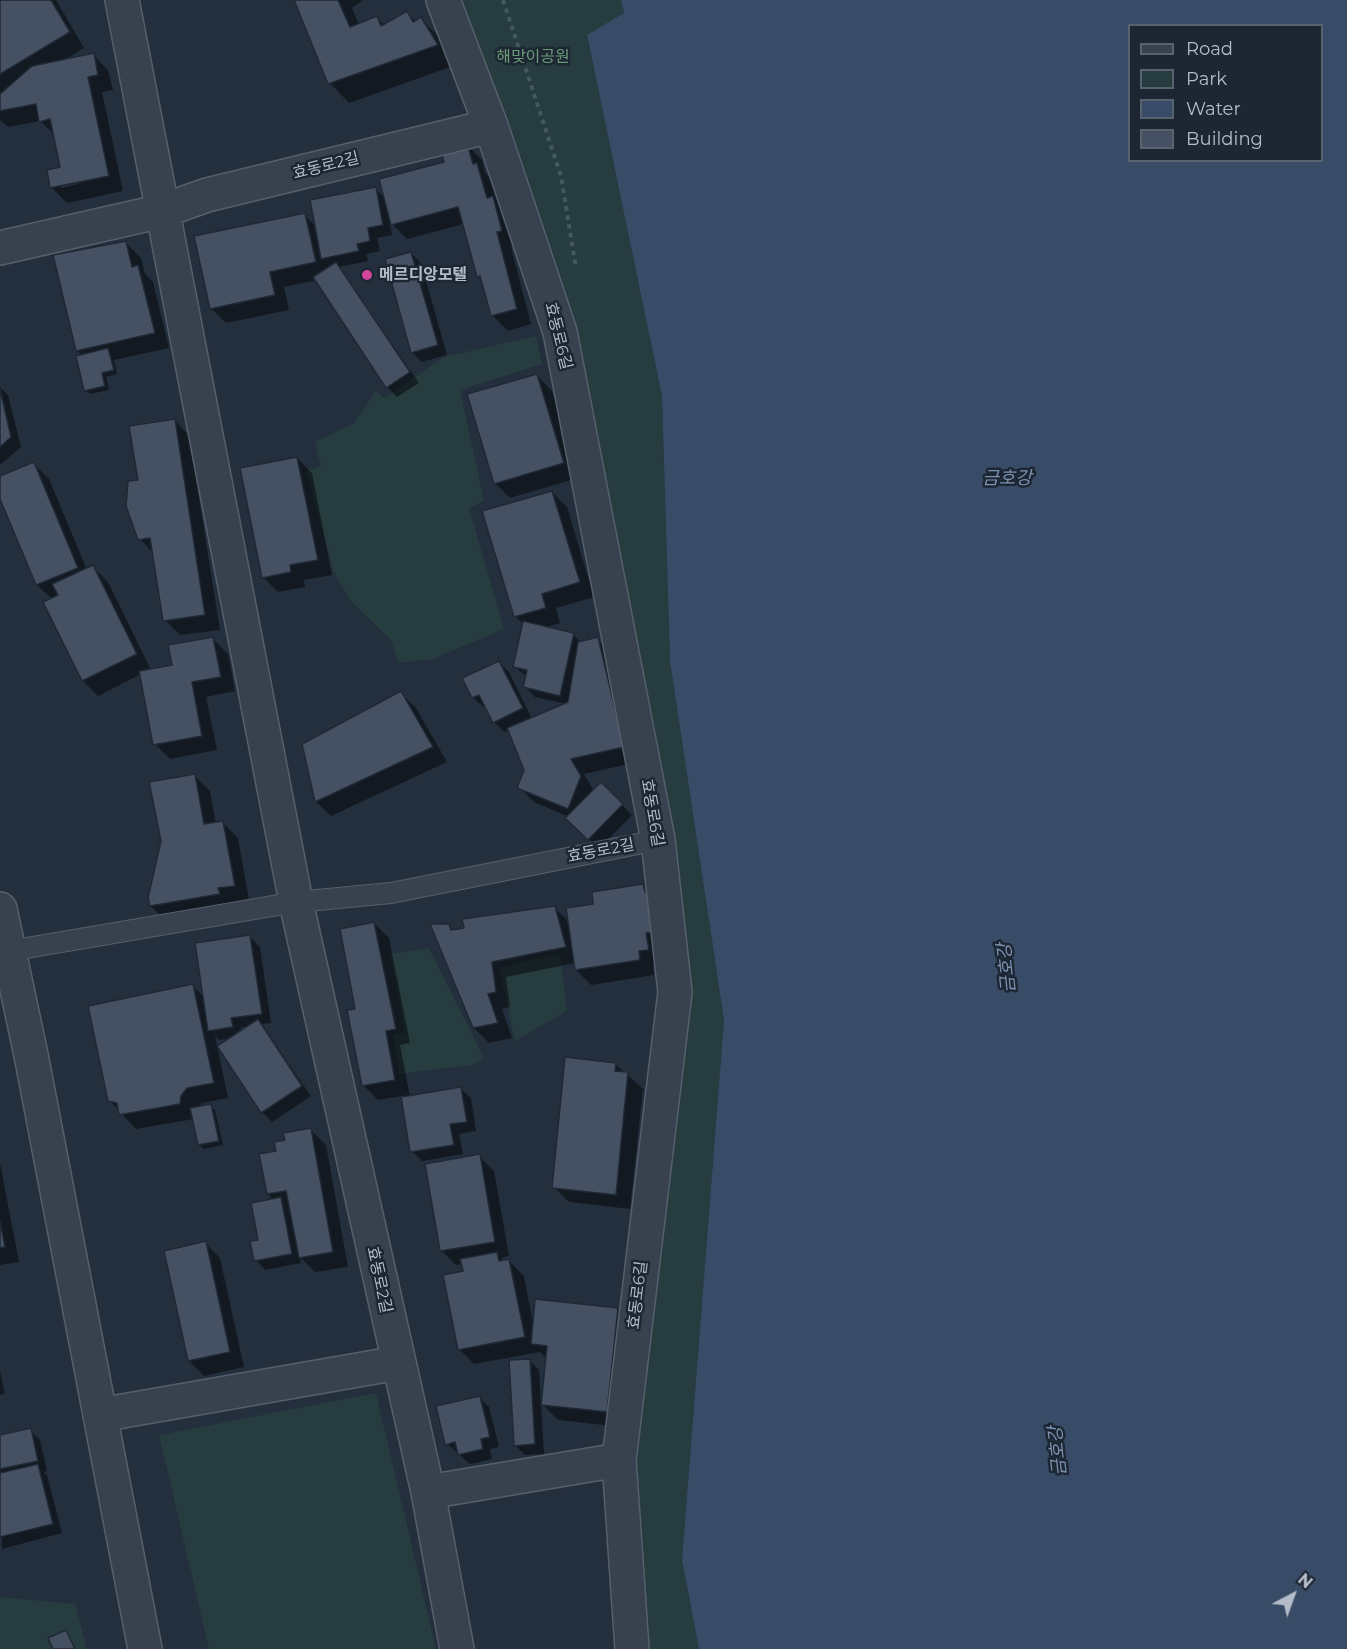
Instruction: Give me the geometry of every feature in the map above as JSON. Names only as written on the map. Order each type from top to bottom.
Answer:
[{"type":"street","points":[[123,0],[296,902]]},
{"type":"street","name":"효동로6길","points":[[443,0],[491,126],[560,332],[658,840],[675,992],[619,1460],[632,1649]]},
{"type":"street","name":"효동로2길","points":[[0,248],[162,211],[207,195],[491,126]]},
{"type":"street","name":"효동로2길","points":[[296,902],[398,1363]]},
{"type":"street","points":[[0,909],[145,1649]]},
{"type":"street","points":[[100,1415],[398,1363],[428,1492],[457,1649]]},
{"type":"street","points":[[428,1492],[619,1460]]},
{"type":"lane","name":"효동로2길","points":[[9,951],[296,902],[391,893],[658,840]]},
{"type":"green space","name":"해맞이공원","points":[[454,0],[621,0],[624,13],[587,36],[662,396],[670,661],[724,1020],[682,1560],[699,1649],[642,1649],[619,1460],[687,994],[604,504]]},
{"type":"green space","points":[[536,336],[542,364],[460,390],[484,501],[469,508],[504,629],[433,659],[398,663],[391,640],[349,599],[334,572],[306,470],[321,466],[315,442],[354,423],[376,391],[384,398],[444,357]]},
{"type":"green space","points":[[429,948],[484,1058],[472,1065],[399,1074],[393,1034],[405,1033],[390,954]]},
{"type":"green space","points":[[560,954],[567,1011],[515,1041],[499,967]]},
{"type":"green space","points":[[376,1393],[436,1649],[209,1649],[159,1435]]},
{"type":"green space","points":[[0,1597],[75,1604],[87,1649],[0,1649]]},
{"type":"water","name":"금호강","points":[[621,0],[1347,0],[1347,1649],[699,1649],[682,1560],[724,1020],[670,661],[662,396],[587,35],[624,13]]},
{"type":"building","points":[[0,0],[51,0],[70,32],[0,74]]},
{"type":"building","points":[[294,0],[338,0],[350,27],[377,16],[381,26],[407,11],[413,22],[421,17],[438,45],[328,84]]},
{"type":"building","points":[[94,53],[98,75],[88,77],[109,176],[50,188],[47,170],[60,167],[50,119],[39,122],[36,104],[0,111],[0,94],[32,66]]},
{"type":"building","points":[[467,143],[473,164],[477,163],[487,198],[493,196],[502,231],[497,232],[517,309],[491,316],[480,276],[477,277],[458,207],[391,225],[379,179],[444,162],[441,151]]},
{"type":"building","points":[[376,187],[383,225],[368,228],[370,241],[357,244],[359,251],[321,259],[310,200]]},
{"type":"building","points":[[305,213],[316,262],[270,272],[275,295],[210,309],[194,236]]},
{"type":"building","points":[[126,241],[132,267],[138,265],[155,333],[76,351],[53,255]]},
{"type":"building","points":[[411,252],[438,345],[411,353],[385,259]]},
{"type":"building","points":[[336,262],[410,372],[386,388],[313,277]]},
{"type":"building","points":[[108,348],[114,370],[102,373],[105,386],[84,391],[76,356]]},
{"type":"building","points":[[537,374],[564,463],[494,484],[467,394]]},
{"type":"building","points":[[0,389],[11,437],[0,447]]},
{"type":"building","points":[[175,419],[205,615],[163,621],[150,538],[138,540],[126,506],[128,481],[138,480],[129,426]]},
{"type":"building","points":[[297,457],[318,560],[290,565],[291,572],[262,578],[240,468]]},
{"type":"building","points":[[34,462],[78,568],[36,585],[0,499],[0,476]]},
{"type":"building","points":[[552,491],[580,582],[542,594],[546,608],[514,617],[482,511]]},
{"type":"building","points":[[93,565],[137,654],[82,681],[43,602],[58,595],[52,584]]},
{"type":"building","points":[[523,621],[574,633],[560,696],[523,687],[527,670],[513,667]]},
{"type":"building","points":[[213,637],[221,677],[192,682],[202,736],[153,745],[139,671],[172,665],[168,645]]},
{"type":"building","points":[[598,637],[624,747],[571,759],[581,776],[568,809],[517,788],[524,770],[507,728],[568,702],[578,642]]},
{"type":"building","points":[[499,661],[523,708],[493,723],[479,695],[472,698],[462,678]]},
{"type":"building","points":[[401,691],[433,747],[315,802],[302,744]]},
{"type":"building","points":[[195,774],[204,824],[223,821],[235,886],[218,888],[220,894],[150,906],[148,898],[161,841],[149,782]]},
{"type":"building","points":[[601,782],[623,804],[588,840],[565,818]]},
{"type":"building","points":[[643,884],[645,892],[647,891],[654,932],[646,933],[649,950],[639,951],[640,960],[575,970],[566,908],[593,904],[592,892]]},
{"type":"building","points":[[555,906],[566,947],[492,962],[496,992],[488,994],[498,1023],[473,1028],[430,924],[449,924],[451,930],[464,928],[462,919]]},
{"type":"building","points":[[374,922],[396,1029],[386,1031],[395,1080],[362,1086],[347,1010],[355,1009],[340,929]]},
{"type":"building","points":[[250,935],[262,1014],[231,1018],[233,1027],[208,1031],[195,943]]},
{"type":"building","points":[[193,984],[214,1083],[187,1088],[181,1096],[180,1104],[119,1115],[117,1103],[108,1101],[88,1006]]},
{"type":"building","points":[[258,1019],[302,1086],[261,1113],[217,1046]]},
{"type":"building","points":[[565,1057],[616,1063],[615,1071],[628,1072],[616,1195],[552,1188]]},
{"type":"building","points":[[461,1087],[467,1122],[450,1124],[454,1145],[410,1152],[401,1097]]},
{"type":"building","points":[[211,1104],[219,1141],[198,1145],[190,1108]]},
{"type":"building","points":[[311,1128],[333,1252],[299,1258],[286,1191],[267,1194],[259,1154],[276,1151],[274,1142],[285,1140],[283,1133]]},
{"type":"building","points":[[480,1154],[495,1242],[440,1251],[425,1164]]},
{"type":"building","points":[[281,1197],[292,1254],[254,1261],[250,1241],[258,1240],[251,1203]]},
{"type":"building","points":[[0,1221],[5,1247],[0,1248]]},
{"type":"building","points":[[206,1241],[230,1352],[188,1361],[164,1251]]},
{"type":"building","points":[[497,1252],[499,1261],[509,1259],[525,1337],[458,1350],[443,1275],[463,1271],[460,1259]]},
{"type":"building","points":[[535,1299],[618,1308],[607,1412],[541,1405],[547,1346],[531,1344]]},
{"type":"building","points":[[530,1359],[535,1444],[514,1446],[509,1360]]},
{"type":"building","points":[[480,1396],[490,1437],[481,1439],[483,1449],[458,1455],[455,1442],[445,1445],[436,1406]]},
{"type":"building","points":[[31,1428],[38,1461],[0,1469],[0,1435]]},
{"type":"building","points":[[38,1464],[53,1524],[0,1537],[0,1473]]},
{"type":"building","points":[[66,1630],[75,1649],[53,1649],[48,1638]]},
{"type":"place","name":"메르디앙모텔","points":[[367,275]]}]
